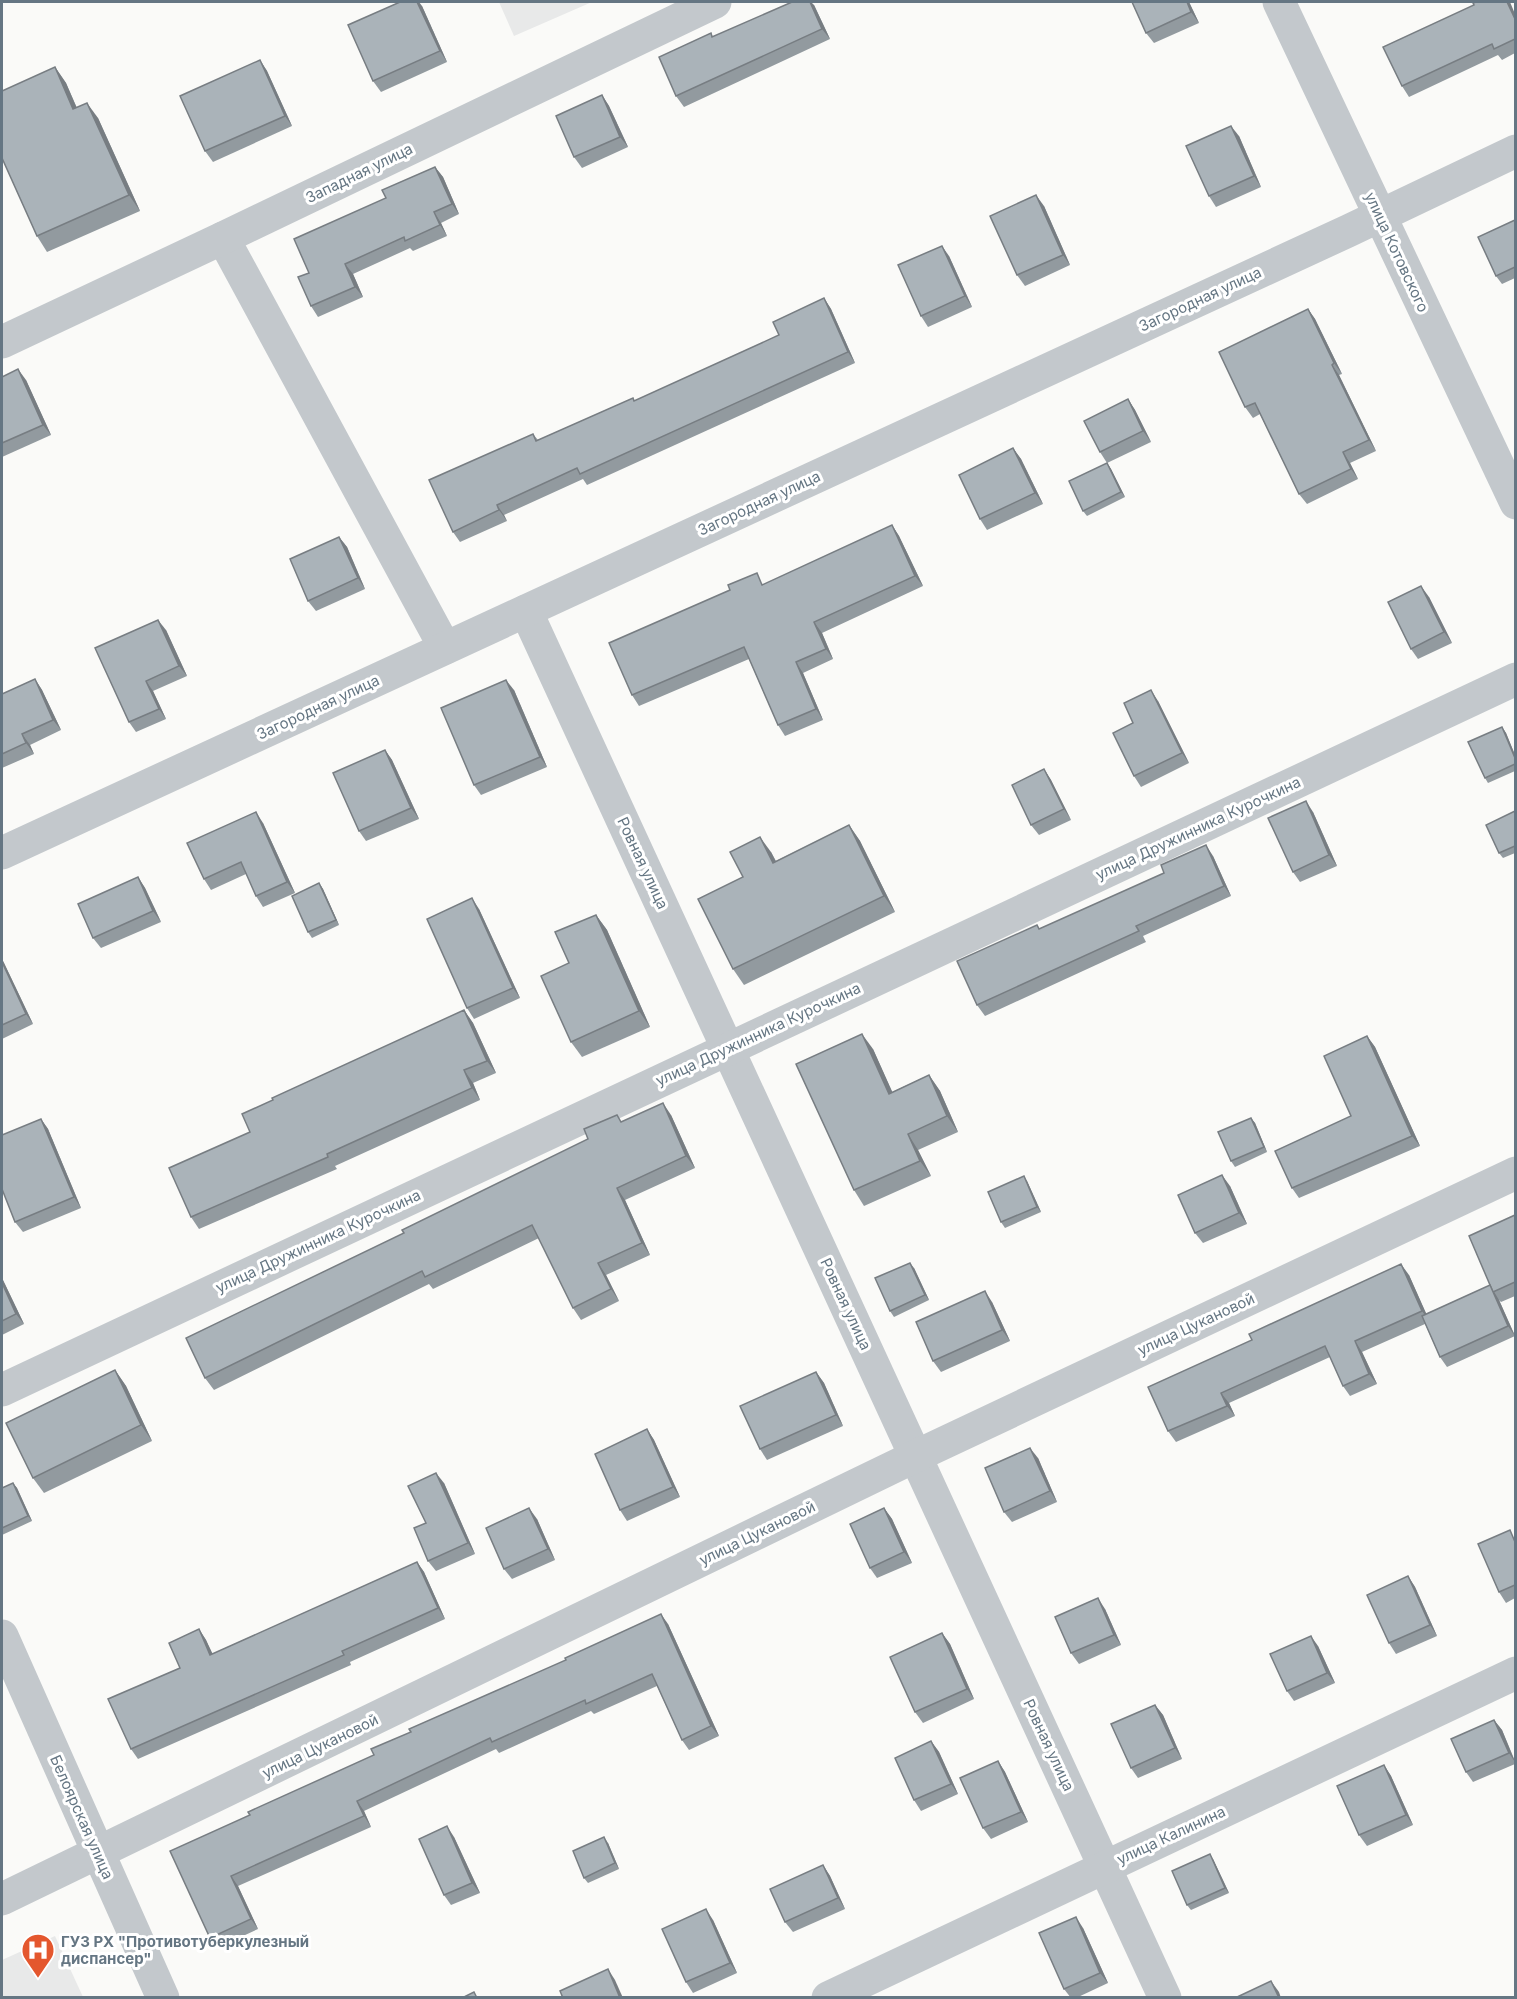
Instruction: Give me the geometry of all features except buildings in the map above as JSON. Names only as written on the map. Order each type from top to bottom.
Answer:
[{"type":"street","name":"Западная улица","points":[[2,342],[715,2]]},
{"type":"street","name":"улица Котовского","points":[[1279,2],[1515,503]]},
{"type":"street","name":"Загородная улица","points":[[2,853],[1380,216],[1515,151]]},
{"type":"street","points":[[223,238],[445,648]]},
{"type":"street","name":"Ровная улица","points":[[526,610],[1165,1998]]},
{"type":"street","name":"улица Дружинника Курочкина","points":[[2,1390],[1515,679]]},
{"type":"street","name":"улица Цукановой","points":[[2,1899],[916,1456],[1515,1173]]},
{"type":"street","name":"Белоярская улица","points":[[2,1636],[164,1998]]},
{"type":"street","name":"улица Калинина","points":[[828,1998],[1515,1673]]},
{"type":"shaded area","points":[[499,2],[592,2],[514,36]]},
{"type":"shaded area","name":"ГУЗ РХ \"Противотуберкулезный диспансер\"","points":[[55,1936],[83,1997],[2,1997],[2,1960]]},
{"type":"place","name":"ГУЗ РХ \"Противотуберкулезный диспансер\"","points":[[38,1979]]}]
